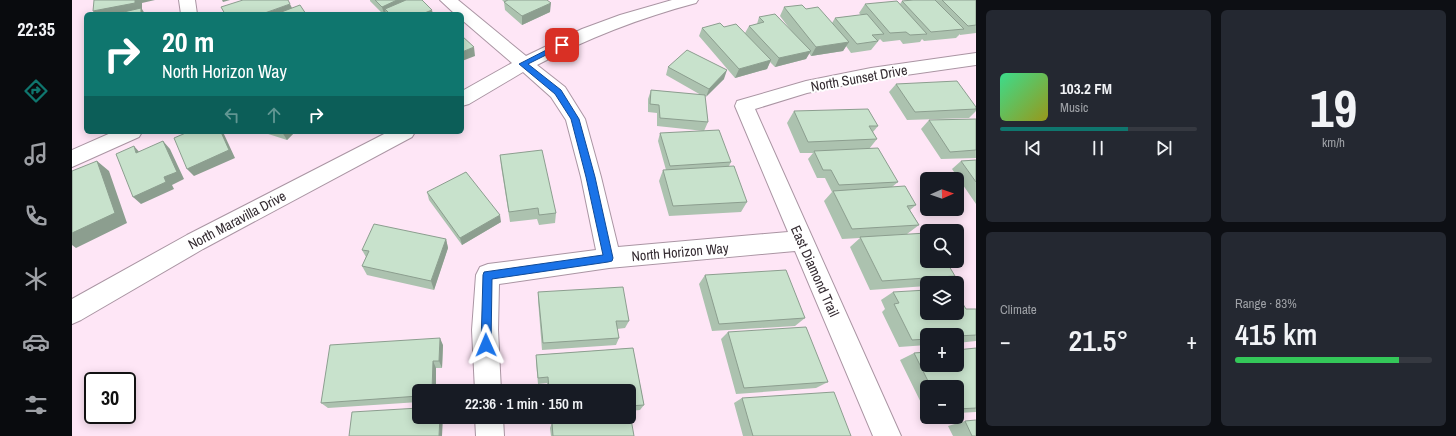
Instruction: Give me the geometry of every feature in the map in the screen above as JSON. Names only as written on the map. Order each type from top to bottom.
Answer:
[{"type":"street","points":[[187,0],[189,12]]},
{"type":"street","points":[[448,0],[462,12]]},
{"type":"street","points":[[464,98],[523,64],[589,32],[642,13],[690,0]]},
{"type":"street","points":[[464,14],[558,92],[575,119],[591,177],[608,258]]},
{"type":"street","name":"North Sunset Drive","points":[[744,106],[813,85],[870,74],[972,64]]},
{"type":"street","name":"East Diamond Trail","points":[[744,106],[801,241],[887,436]]},
{"type":"street","points":[[72,159],[128,134]]},
{"type":"street","name":"North Maravilla Drive","points":[[72,312],[195,242],[401,134]]},
{"type":"street","name":"North Horizon Way","points":[[488,384],[485,330],[488,275],[608,258],[801,241]]},
{"type":"street","points":[[489,424],[490,436]]},
{"type":"building","points":[[94,0],[135,0],[135,3],[93,11]]},
{"type":"building","points":[[243,0],[288,0],[290,4],[268,12],[224,12],[221,7]]},
{"type":"building","points":[[375,0],[397,0],[382,7]]},
{"type":"building","points":[[406,0],[422,0],[432,10],[427,12],[388,12],[385,9]]},
{"type":"building","points":[[508,0],[547,0],[551,3],[522,16],[504,2]]},
{"type":"building","points":[[935,0],[964,29],[931,32],[902,1]]},
{"type":"building","points":[[942,0],[976,0],[976,25],[968,26]]},
{"type":"building","points":[[897,1],[927,34],[910,35],[906,32],[890,33],[865,4]]},
{"type":"building","points":[[300,5],[305,12],[281,12]]},
{"type":"building","points":[[802,5],[806,9],[818,7],[849,42],[816,47],[784,7]]},
{"type":"building","points":[[141,8],[141,12],[124,12]]},
{"type":"building","points":[[775,14],[811,51],[779,58],[749,26],[764,22],[759,17]]},
{"type":"building","points":[[867,14],[884,34],[872,35],[878,41],[857,44],[835,18]]},
{"type":"building","points":[[720,23],[724,27],[736,24],[771,60],[739,69],[702,28]]},
{"type":"building","points":[[464,38],[474,47],[464,51]]},
{"type":"building","points":[[687,50],[727,70],[709,89],[668,67]]},
{"type":"building","points":[[957,81],[976,109],[915,112],[896,84]]},
{"type":"building","points":[[651,90],[705,95],[708,122],[660,118],[659,105],[650,104]]},
{"type":"building","points":[[868,109],[878,126],[869,126],[877,139],[808,142],[794,111]]},
{"type":"building","points":[[976,119],[976,150],[950,152],[929,120]]},
{"type":"building","points":[[719,130],[731,162],[670,166],[660,133]]},
{"type":"building","points":[[183,134],[222,134],[229,150],[187,169],[174,138]]},
{"type":"building","points":[[163,141],[177,172],[164,177],[166,182],[133,197],[116,154],[134,146],[136,153]]},
{"type":"building","points":[[878,148],[898,182],[839,185],[831,170],[823,170],[814,151]]},
{"type":"building","points":[[542,150],[556,213],[539,215],[538,208],[509,212],[500,155]]},
{"type":"building","points":[[976,160],[976,182],[961,161]]},
{"type":"building","points":[[97,161],[115,213],[72,233],[72,171]]},
{"type":"building","points":[[734,166],[747,202],[673,206],[663,170]]},
{"type":"building","points":[[466,172],[500,215],[460,238],[427,192]]},
{"type":"building","points":[[905,186],[916,205],[907,206],[919,225],[852,229],[833,191]]},
{"type":"building","points":[[374,224],[446,239],[431,281],[362,266],[369,251],[362,250]]},
{"type":"building","points":[[920,233],[920,268],[950,268],[955,276],[920,276],[920,278],[882,281],[860,237]]},
{"type":"building","points":[[786,270],[805,318],[719,324],[705,275]]},
{"type":"building","points":[[623,287],[629,321],[616,321],[619,338],[543,343],[538,292]]},
{"type":"building","points":[[920,290],[920,320],[964,320],[964,306],[966,309],[976,309],[976,335],[964,336],[964,328],[920,328],[920,339],[912,340],[894,304],[899,303],[893,292]]},
{"type":"building","points":[[806,327],[828,382],[744,388],[728,332]]},
{"type":"building","points":[[440,338],[439,361],[433,361],[432,384],[412,384],[412,396],[321,403],[330,345]]},
{"type":"building","points":[[633,348],[644,405],[636,406],[636,384],[548,384],[548,377],[538,378],[536,355]]},
{"type":"building","points":[[976,348],[976,408],[964,409],[964,380],[928,380],[924,372],[964,372],[964,349]]},
{"type":"building","points":[[914,353],[920,353],[920,365]]},
{"type":"building","points":[[834,392],[851,436],[753,436],[742,398]]},
{"type":"building","points":[[412,408],[412,424],[440,424],[439,436],[349,436],[352,412]]},
{"type":"building","points":[[976,420],[976,436],[972,436],[965,421]]},
{"type":"building","points":[[552,424],[632,424],[634,436],[553,436]]},
{"type":"route","points":[[486,345],[485,330],[488,275],[608,258],[591,177],[575,119],[558,92],[523,64],[562,45]]}]
